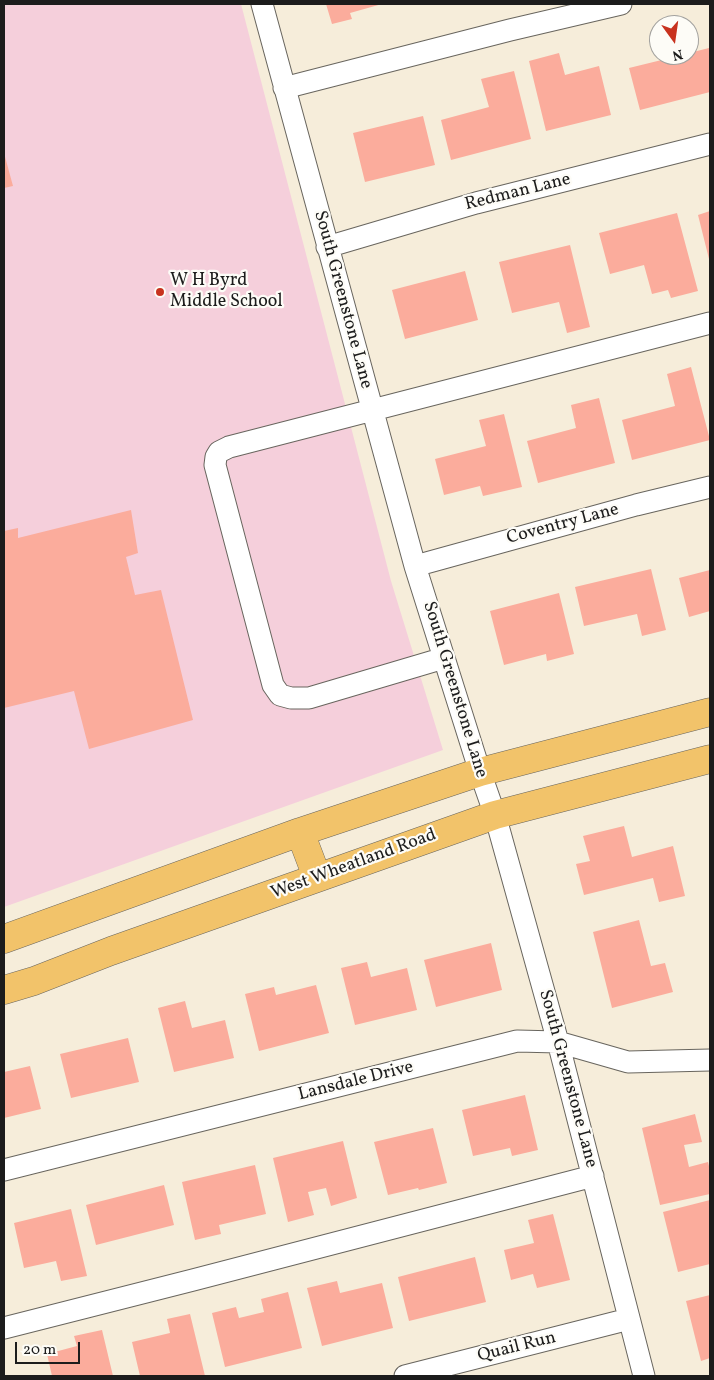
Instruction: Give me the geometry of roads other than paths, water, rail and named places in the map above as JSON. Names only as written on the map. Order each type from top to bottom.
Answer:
[{"type":"main road","points":[[4,939],[300,832],[480,772],[710,712]]},
{"type":"main road","name":"West Wheatland Road","points":[[4,990],[34,981],[111,951],[495,815],[710,759]]},
{"type":"main road","points":[[300,832],[317,877]]},
{"type":"street","name":"South Greenstone Lane","points":[[262,4],[416,566],[495,815],[558,1042],[644,1376]]},
{"type":"street","points":[[284,88],[620,4]]},
{"type":"street","name":"Redman Lane","points":[[327,246],[476,203],[710,144]]},
{"type":"street","points":[[444,658],[309,698],[291,698],[280,695],[273,685],[215,464],[219,452],[230,447],[300,428],[710,323]]},
{"type":"street","name":"Coventry Lane","points":[[416,566],[636,505],[710,487]]},
{"type":"street","name":"Lansdale Drive","points":[[4,1170],[517,1041],[558,1042],[628,1062],[710,1060]]},
{"type":"street","points":[[4,1328],[593,1176]]},
{"type":"street","name":"Quail Run","points":[[405,1376],[629,1319]]},
{"type":"place","name":"W H Byrd Middle School","points":[[160,292]]}]
